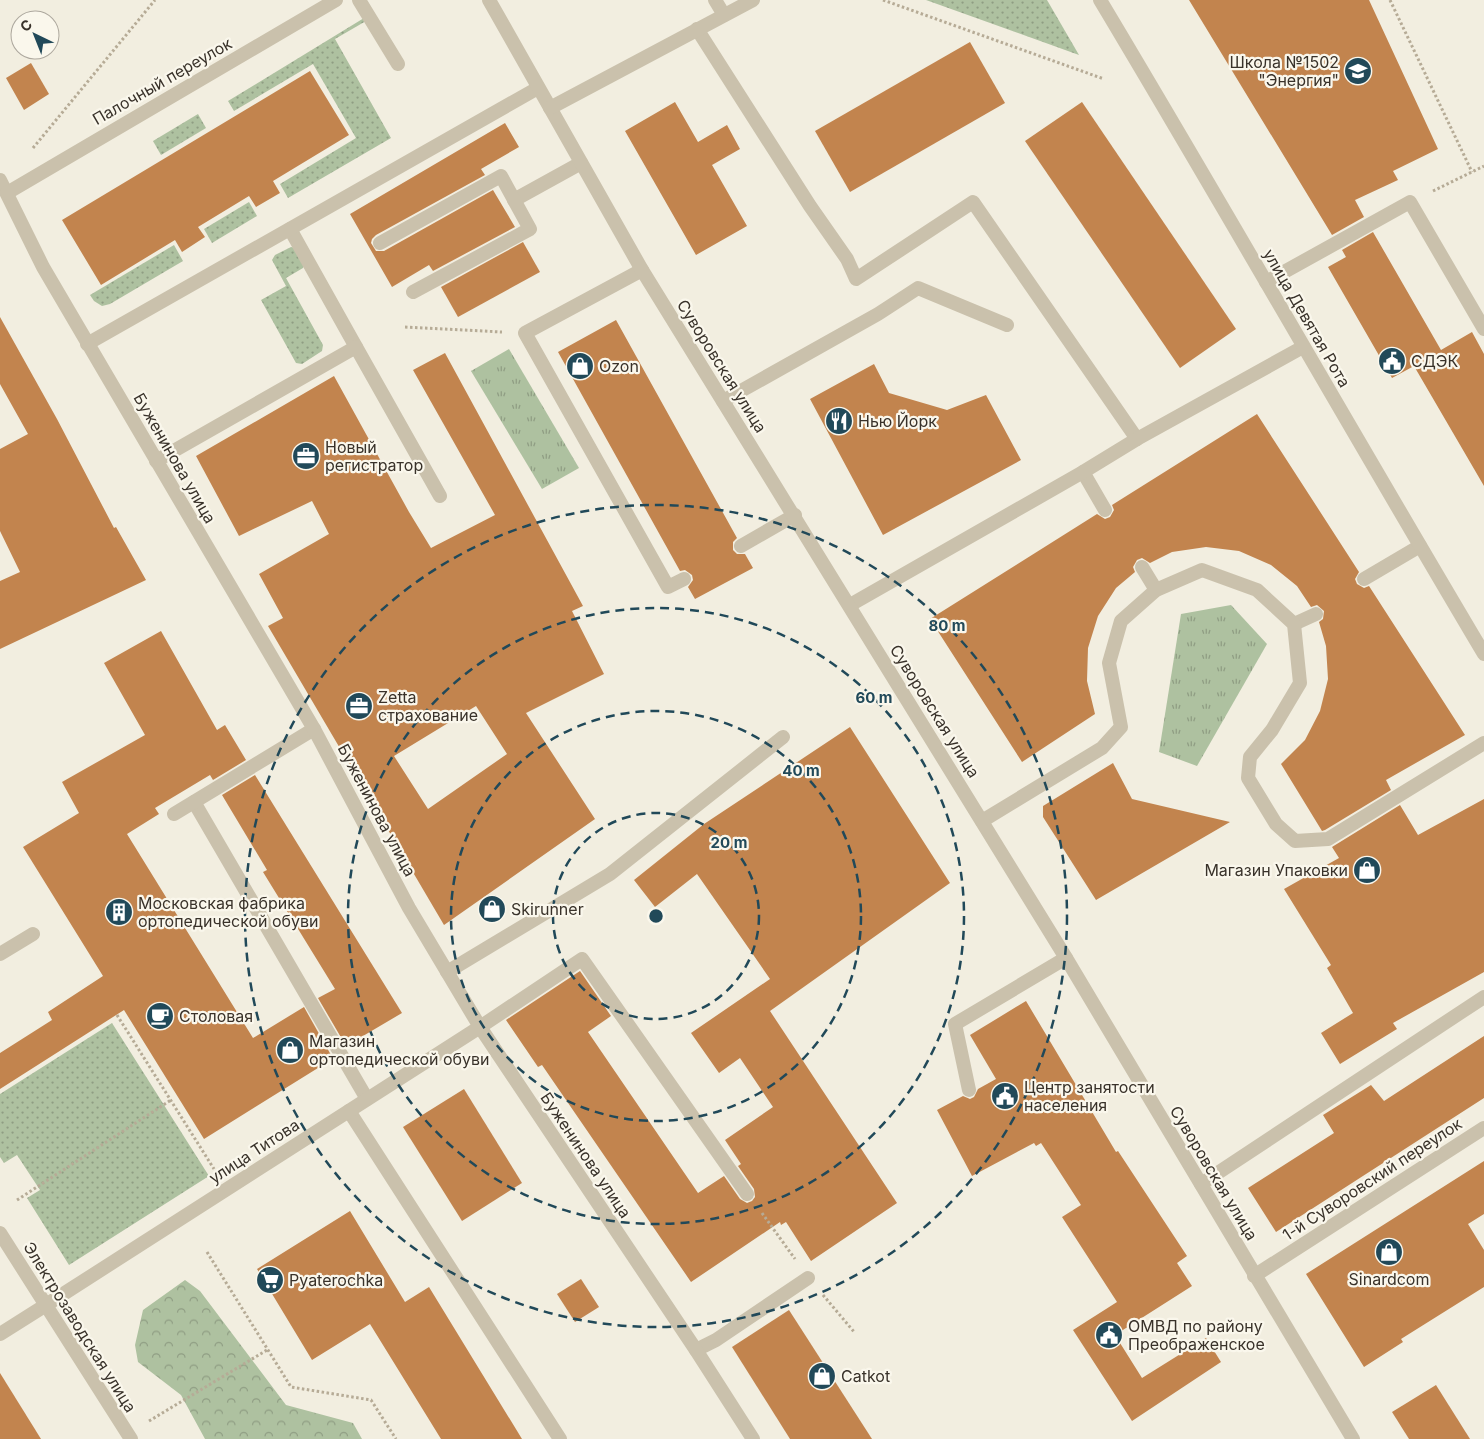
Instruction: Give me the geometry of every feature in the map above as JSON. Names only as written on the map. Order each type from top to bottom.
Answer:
[{"type":"street","name":"Палочный переулок","points":[[7,193],[336,0]]},
{"type":"street","points":[[359,0],[398,64]]},
{"type":"street","name":"Суворовская улица","points":[[489,0],[642,270],[850,604],[1066,958],[1353,1439]]},
{"type":"street","points":[[715,0],[724,15]]},
{"type":"street","points":[[550,108],[753,0]]},
{"type":"street","name":"улица Девятая Рота","points":[[1100,0],[1484,654]]},
{"type":"street","points":[[697,29],[810,206],[847,260],[856,279],[973,202],[1137,439]]},
{"type":"street","points":[[87,344],[538,88]]},
{"type":"street","points":[[514,200],[581,163]]},
{"type":"street","points":[[380,243],[501,176],[530,229],[413,292]]},
{"type":"street","name":"Буженинова улица","points":[[0,180],[42,267],[314,729],[409,908],[447,972],[480,1026],[696,1350],[753,1439]]},
{"type":"street","points":[[1266,282],[1410,202],[1484,329]]},
{"type":"street","points":[[290,229],[440,496]]},
{"type":"street","points":[[642,270],[525,333],[668,587],[684,579]]},
{"type":"street","points":[[723,401],[878,314],[918,288],[1007,325]]},
{"type":"street","points":[[156,461],[356,347]]},
{"type":"street","points":[[850,604],[1083,472],[1137,439],[1303,347]]},
{"type":"street","points":[[1083,472],[1105,510]]},
{"type":"street","points":[[741,546],[794,515]]},
{"type":"street","points":[[1364,579],[1420,546]]},
{"type":"street","points":[[1142,567],[1156,590]]},
{"type":"street","points":[[982,820],[1102,748],[1121,727],[1109,663],[1121,621],[1156,590],[1202,570],[1257,590],[1294,624],[1300,683],[1272,730],[1250,757],[1248,778],[1276,824],[1295,841],[1328,839],[1484,743]]},
{"type":"street","points":[[1294,624],[1316,614]]},
{"type":"street","points":[[174,814],[314,729]]},
{"type":"street","points":[[447,972],[610,874],[783,737]]},
{"type":"street","points":[[194,802],[367,1099]]},
{"type":"street","points":[[0,954],[33,934]]},
{"type":"street","points":[[969,1090],[954,1024],[1066,958]]},
{"type":"street","name":"улица Титова","points":[[0,1334],[227,1190],[582,959],[748,1194]]},
{"type":"street","points":[[1200,1184],[1484,997]]},
{"type":"street","points":[[349,1111],[560,1439]]},
{"type":"street","name":"1-й Суворовский переулок","points":[[1254,1276],[1484,1128]]},
{"type":"street","name":"Электрозаводская улица","points":[[0,1233],[130,1439]]},
{"type":"street","points":[[696,1350],[716,1340],[808,1278]]},
{"type":"path","points":[[28,154],[155,0]]},
{"type":"path","points":[[883,0],[1104,79]]},
{"type":"path","points":[[1390,0],[1472,172]]},
{"type":"path","points":[[1410,202],[1484,166]]},
{"type":"path","points":[[405,327],[525,333]]},
{"type":"path","points":[[117,1015],[227,1190]]},
{"type":"path","points":[[16,1200],[171,1100]]},
{"type":"path","points":[[748,1194],[808,1278],[855,1333]]},
{"type":"path","points":[[207,1252],[291,1387],[372,1400],[396,1439]]},
{"type":"path","points":[[145,1423],[267,1350]]},
{"type":"green space","points":[[926,0],[1047,0],[1079,55]]},
{"type":"green space","points":[[364,18],[366,21],[335,39],[391,138],[288,198],[280,184],[356,138],[313,64],[234,111],[228,101]]},
{"type":"green space","points":[[198,114],[206,128],[161,155],[153,141]]},
{"type":"green space","points":[[249,202],[257,216],[212,243],[204,229]]},
{"type":"green space","points":[[174,245],[183,261],[110,304],[102,306],[94,301],[90,295]]},
{"type":"green space","points":[[291,247],[296,248],[305,264],[303,268],[286,278],[323,345],[322,351],[302,364],[296,363],[261,300],[286,286],[272,260],[275,255]]},
{"type":"green space","points":[[509,349],[579,468],[542,489],[471,371]]},
{"type":"green space","points":[[1231,605],[1267,644],[1197,766],[1159,752],[1181,614]]},
{"type":"green space","points":[[112,1023],[209,1176],[69,1265],[27,1198],[40,1190],[17,1155],[4,1163],[0,1157],[0,1094]]},
{"type":"green space","points":[[185,1280],[200,1291],[286,1405],[353,1423],[362,1439],[205,1439],[181,1395],[138,1362],[135,1345],[143,1310]]},
{"type":"building","name":"Школа №1502 \"Энергия\"","points":[[1189,0],[1369,0],[1438,149],[1393,171],[1398,180],[1355,200],[1364,217],[1332,235]]},
{"type":"building","points":[[970,42],[1005,103],[850,192],[815,131]]},
{"type":"building","points":[[31,63],[49,94],[24,110],[6,78]]},
{"type":"building","points":[[310,71],[349,135],[273,181],[280,193],[256,207],[249,196],[198,227],[205,237],[182,252],[175,240],[101,285],[62,220]]},
{"type":"building","points":[[675,102],[698,142],[727,125],[740,149],[712,165],[747,226],[696,255],[625,131]]},
{"type":"building","points":[[1082,102],[1236,329],[1180,368],[1025,141]]},
{"type":"building","points":[[505,123],[519,147],[481,169],[485,175],[376,235],[371,243],[376,251],[384,251],[493,190],[515,227],[433,271],[429,265],[392,287],[350,214]]},
{"type":"building","points":[[1373,232],[1441,350],[1472,332],[1484,354],[1484,486],[1414,366],[1392,378],[1328,267],[1346,257],[1342,250]]},
{"type":"building","points":[[523,242],[540,272],[458,317],[441,287]]},
{"type":"building","points":[[0,317],[57,419],[114,528],[116,527],[146,580],[0,649],[0,581],[20,572],[0,531],[0,449],[28,434],[0,384]]},
{"type":"building","points":[[616,320],[737,538],[733,542],[733,550],[737,554],[745,554],[753,568],[695,599],[688,587],[693,580],[692,575],[685,570],[680,571],[558,352]]},
{"type":"building","points":[[445,353],[583,606],[572,611],[604,674],[526,713],[595,819],[444,925],[268,626],[283,618],[259,574],[329,534],[312,501],[239,536],[196,456],[334,376],[431,548],[495,515],[413,370]],"holes":[[[476,706],[507,754],[428,809],[394,756]]]},
{"type":"building","points":[[874,364],[889,393],[947,410],[986,395],[1021,460],[883,535],[810,399]]},
{"type":"building","points":[[1257,414],[1359,572],[1355,579],[1357,584],[1364,588],[1369,586],[1465,735],[1386,780],[1391,790],[1322,831],[1281,764],[1305,740],[1320,711],[1328,679],[1326,646],[1319,622],[1323,619],[1324,611],[1317,605],[1311,607],[1297,586],[1271,565],[1239,551],[1206,547],[1172,552],[1150,563],[1142,558],[1137,560],[1133,567],[1135,572],[1116,588],[1098,616],[1088,648],[1087,681],[1095,714],[1022,762],[930,619],[1097,514],[1105,519],[1110,517],[1114,510],[1112,505]]},
{"type":"building","name":"Московская фабрика ортопедической обуви","points":[[161,631],[217,730],[225,725],[246,760],[213,780],[210,775],[155,808],[159,814],[127,834],[253,1038],[304,1007],[331,1055],[324,1059],[326,1063],[204,1139],[124,1010],[0,1089],[0,1053],[52,1020],[48,1012],[103,976],[23,847],[79,813],[62,782],[145,735],[104,663]]},
{"type":"building","points":[[850,727],[950,883],[770,1011],[897,1203],[811,1261],[786,1222],[781,1225],[780,1222],[691,1282],[542,1065],[538,1067],[506,1020],[580,971],[611,1016],[588,1032],[698,1193],[724,1176],[740,1199],[747,1203],[752,1201],[755,1197],[754,1189],[738,1166],[741,1164],[725,1140],[773,1107],[740,1058],[719,1073],[691,1033],[770,979],[697,874],[655,907],[634,880],[704,824]]},
{"type":"building","points":[[1113,763],[1132,799],[1230,822],[1096,900],[1043,817],[1043,806]]},
{"type":"building","points":[[255,775],[402,1013],[346,1046],[318,998],[335,989],[263,872],[267,870],[222,795]]},
{"type":"building","points":[[1484,799],[1484,972],[1393,1023],[1397,1029],[1340,1064],[1321,1033],[1353,1013],[1327,968],[1331,965],[1284,889],[1339,858],[1332,847],[1400,805],[1418,835]]},
{"type":"building","points":[[1026,1001],[1116,1152],[1118,1151],[1187,1256],[1177,1263],[1192,1286],[1115,1335],[1142,1378],[1206,1338],[1221,1362],[1132,1421],[1073,1330],[1117,1302],[1062,1217],[1081,1205],[1041,1143],[1036,1146],[1034,1143],[972,1176],[937,1110],[963,1096],[970,1099],[974,1097],[978,1089],[996,1079],[970,1035]]},
{"type":"building","points":[[1484,1036],[1484,1098],[1276,1232],[1248,1188],[1334,1133],[1323,1115],[1371,1085],[1384,1101]]},
{"type":"building","points":[[464,1089],[522,1183],[462,1221],[403,1127]]},
{"type":"building","points":[[1484,1161],[1484,1214],[1468,1224],[1484,1250],[1484,1287],[1401,1339],[1403,1342],[1364,1367],[1306,1274]]},
{"type":"building","points":[[350,1211],[405,1302],[429,1287],[522,1439],[441,1439],[370,1324],[312,1360],[257,1269]]},
{"type":"building","points":[[581,1279],[599,1307],[575,1322],[557,1294]]},
{"type":"building","points":[[789,1310],[872,1439],[790,1439],[732,1347]]},
{"type":"building","points":[[0,1373],[41,1439],[0,1439]]},
{"type":"building","points":[[1436,1385],[1470,1439],[1409,1439],[1392,1412]]},
{"type":"place","name":"Школа №1502 \"Энергия\"","points":[[1358,71]]},
{"type":"place","name":"СДЭК","points":[[1392,361]]},
{"type":"place","name":"Ozon","points":[[580,366]]},
{"type":"place","name":"Нью Йорк","points":[[839,421]]},
{"type":"place","name":"Новый регистратор","points":[[306,456]]},
{"type":"place","name":"Zetta страхование","points":[[359,706]]},
{"type":"place","name":"Магазин Упаковки","points":[[1367,870]]},
{"type":"place","name":"Skirunner","points":[[492,909]]},
{"type":"place","name":"Московская фабрика ортопедической обуви","points":[[119,912]]},
{"type":"place","name":"Столовая","points":[[160,1016]]},
{"type":"place","name":"Магазин ортопедической обуви","points":[[290,1050]]},
{"type":"place","name":"Центр занятости населения","points":[[1005,1096]]},
{"type":"place","name":"Sinardcom","points":[[1389,1252]]},
{"type":"place","name":"Pyaterochka","points":[[270,1280]]},
{"type":"place","name":"ОМВД по району Преображенское","points":[[1109,1335]]},
{"type":"place","name":"Catkot","points":[[822,1376]]}]
